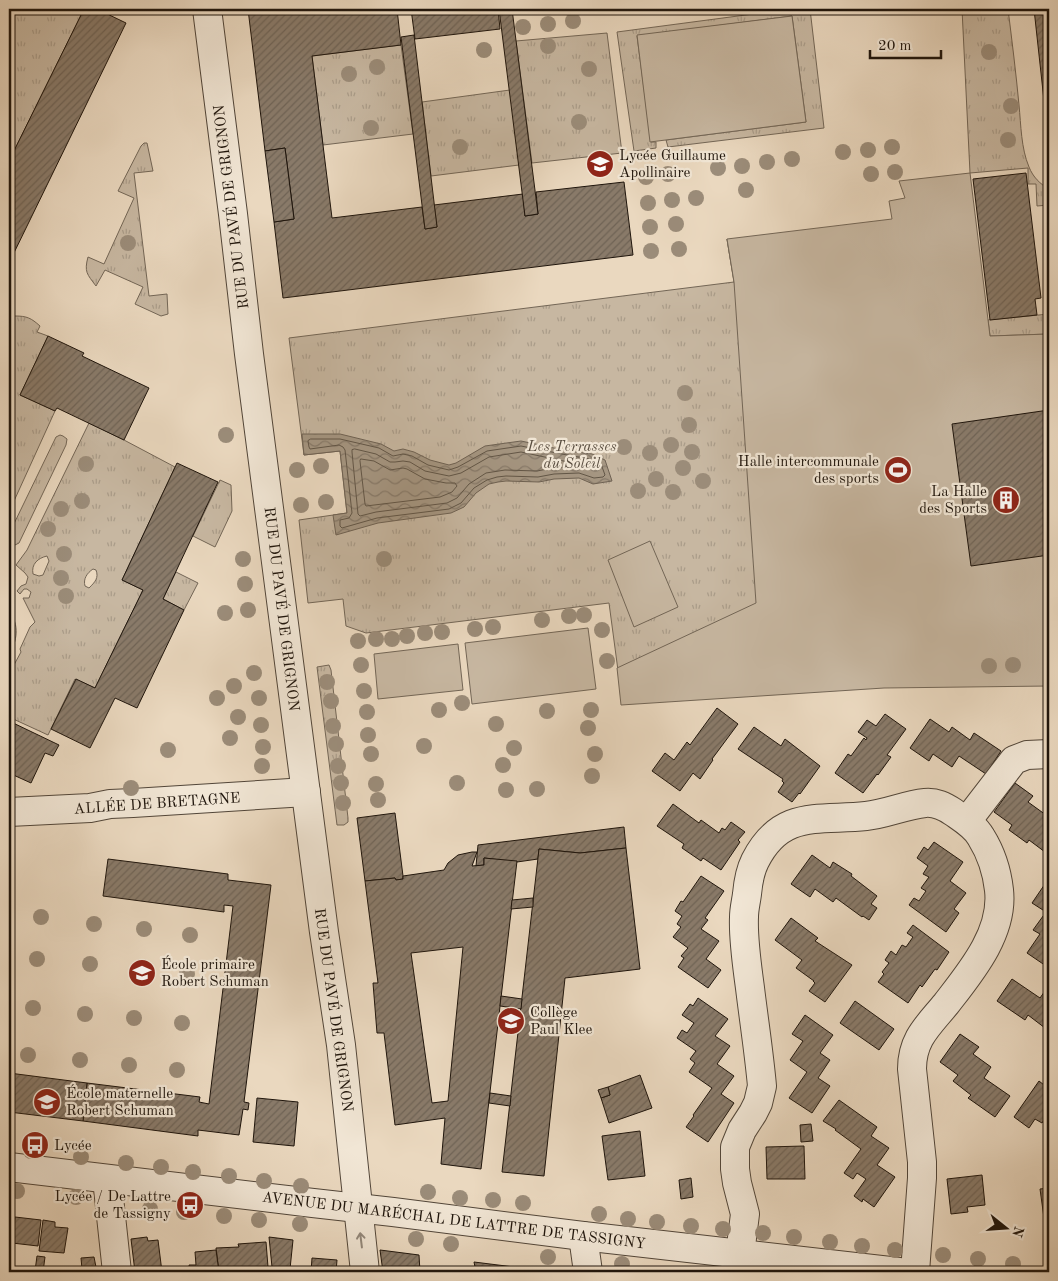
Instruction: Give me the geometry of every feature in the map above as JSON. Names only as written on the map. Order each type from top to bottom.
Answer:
[{"type":"street","name":"RUE DU PAVÉ DE GRIGNON","points":[[207,9],[249,354],[324,932],[341,1046],[365,1272]]},
{"type":"street","points":[[967,821],[1014,760],[1027,755],[1049,754]]},
{"type":"street","name":"ALLÉE DE BRETAGNE","points":[[9,812],[306,792]]},
{"type":"street","points":[[740,1254],[745,1214],[736,1182],[735,1147],[742,1130],[758,1103],[762,1086],[745,945],[744,917],[749,881],[754,862],[763,848],[779,831],[789,825],[808,819],[868,816],[926,803],[938,803],[967,821],[981,836],[997,875],[1000,893],[998,911],[988,944],[980,958],[924,1030],[915,1047],[912,1058],[922,1162],[915,1272]]},
{"type":"street","name":"AVENUE DU MARÉCHAL DE LATTRE DE TASSIGNY","points":[[9,1167],[867,1270],[900,1272]]},
{"type":"street","points":[[107,1179],[117,1272]]},
{"type":"street","points":[[583,1236],[588,1272]]},
{"type":"green space","points":[[9,9],[84,9],[9,161]]},
{"type":"green space","points":[[791,9],[810,9],[824,128],[668,147],[666,140],[806,122],[792,16],[637,36],[651,142],[656,142],[656,148],[634,151],[617,32]]},
{"type":"green space","points":[[962,9],[1008,9],[1024,152],[1033,174],[1049,189],[1049,205],[1037,206],[1036,184],[1028,184],[1028,168],[970,173]]},
{"type":"green space","points":[[792,16],[806,122],[650,142],[637,35]]},
{"type":"green space","points":[[607,33],[622,153],[532,163],[516,41]]},
{"type":"green space","points":[[401,45],[413,134],[323,145],[312,56]]},
{"type":"green space","points":[[510,90],[519,165],[431,176],[422,102]]},
{"type":"green space","points":[[144,143],[147,143],[153,171],[134,173],[149,296],[167,294],[168,314],[161,316],[135,304],[143,287],[105,270],[96,286],[86,270],[88,257],[104,264],[134,198],[118,191]]},
{"type":"green space","name":"Halle intercommunale des sports","points":[[970,173],[990,336],[1049,334],[1049,686],[884,688],[621,705],[617,668],[756,603],[734,282],[727,239],[892,219],[889,201],[905,198],[899,181]]},
{"type":"green space","name":"Les Terrasses du Soleil","points":[[727,239],[786,590],[619,678],[609,603],[366,633],[346,626],[343,599],[308,603],[299,520],[347,513],[340,451],[304,455],[289,338],[734,282]]},
{"type":"green space","points":[[1049,314],[1049,334],[990,336],[988,320]]},
{"type":"green space","points":[[15,316],[31,319],[40,326],[37,332],[48,336],[20,395],[55,411],[9,512],[9,322]]},
{"type":"green space","points":[[89,423],[175,467],[122,580],[143,590],[95,688],[75,679],[48,735],[9,717],[9,674],[21,652],[20,649],[30,627],[35,622],[23,598],[29,598],[31,592],[24,589],[20,594],[17,591],[26,584],[28,577],[16,565],[27,550]],"holes":[[[47,556],[49,561],[43,575],[33,574],[33,567],[36,562]],[[93,569],[96,570],[97,578],[89,588],[85,586],[85,579],[87,574]]]},
{"type":"green space","points":[[60,435],[67,439],[66,445],[19,543],[13,546],[9,545],[9,534],[56,437]]},
{"type":"green space","points":[[220,480],[231,485],[232,511],[215,547],[193,536]]},
{"type":"green space","points":[[650,541],[678,607],[634,627],[608,560]]},
{"type":"green space","points":[[176,572],[198,583],[184,610],[163,599]]},
{"type":"green space","points":[[9,610],[15,622],[16,633],[9,657]]},
{"type":"green space","points":[[588,628],[596,689],[472,704],[465,643]]},
{"type":"green space","points":[[458,644],[463,690],[378,699],[374,654]]},
{"type":"green space","points":[[329,665],[348,818],[348,822],[344,825],[337,825],[317,667]]},
{"type":"water","points":[[302,434],[340,434],[381,444],[394,451],[403,449],[414,452],[430,460],[449,465],[485,446],[521,441],[592,454],[605,460],[612,481],[593,484],[579,478],[539,482],[498,482],[489,484],[476,493],[464,507],[451,513],[378,523],[336,535],[333,515],[347,513],[340,451],[304,455]]},
{"type":"building","points":[[84,9],[97,9],[126,23],[9,263],[9,161]]},
{"type":"building","name":"Lycée Guillaume Apollinaire","points":[[248,9],[397,9],[401,45],[312,56],[332,218],[422,207],[425,229],[437,227],[434,205],[523,194],[525,216],[538,214],[536,192],[624,182],[633,255],[283,298],[274,222],[294,219],[285,148],[265,151]]},
{"type":"building","points":[[411,9],[498,9],[500,29],[415,39]]},
{"type":"building","points":[[499,9],[512,9],[538,214],[525,216]]},
{"type":"building","points":[[1034,9],[1049,9],[1049,146],[1046,119]]},
{"type":"building","points":[[414,35],[437,227],[425,229],[401,37]]},
{"type":"building","points":[[285,148],[294,219],[274,222],[265,151]]},
{"type":"building","points":[[1026,173],[1041,298],[1035,299],[1037,315],[990,320],[973,179]]},
{"type":"building","points":[[48,336],[84,353],[82,356],[149,388],[124,440],[57,408],[55,411],[20,395]]},
{"type":"building","name":"La Halle des Sports","points":[[1049,410],[1049,555],[971,566],[952,424]]},
{"type":"building","points":[[177,463],[218,482],[163,599],[184,610],[137,708],[115,698],[90,748],[51,729],[76,679],[95,688],[143,590],[122,580]]},
{"type":"building","points":[[717,708],[738,724],[700,779],[693,773],[680,791],[652,771],[665,753],[674,760],[687,742],[690,745]]},
{"type":"building","points":[[885,714],[906,729],[887,755],[891,757],[863,793],[835,773],[848,754],[851,756],[864,738],[866,740],[867,738],[858,732],[867,720],[876,726]]},
{"type":"building","points":[[930,719],[949,732],[952,727],[970,740],[974,733],[1001,751],[986,774],[959,756],[952,767],[933,754],[929,761],[910,748]]},
{"type":"building","points":[[9,721],[59,745],[53,756],[45,753],[31,783],[9,773]]},
{"type":"building","points":[[754,727],[781,746],[785,739],[820,766],[792,802],[778,792],[784,783],[783,779],[738,749]]},
{"type":"building","points":[[1015,783],[1033,796],[1028,802],[1046,815],[1044,818],[1049,822],[1049,855],[1029,840],[1027,843],[1009,830],[1012,825],[994,812]]},
{"type":"building","points":[[673,804],[699,823],[701,820],[719,833],[722,828],[725,830],[731,822],[745,832],[738,840],[740,842],[721,870],[703,858],[701,861],[682,848],[684,844],[657,826]]},
{"type":"building","points":[[395,813],[403,879],[365,881],[357,818]]},
{"type":"building","points":[[624,827],[626,848],[580,853],[539,849],[538,859],[517,862],[484,858],[484,865],[476,866],[478,845]]},
{"type":"building","points":[[934,842],[963,862],[950,881],[966,893],[954,909],[959,913],[946,932],[909,905],[914,898],[919,901],[926,891],[921,888],[929,877],[923,874],[928,866],[917,858],[924,847],[928,850]]},
{"type":"building","points":[[626,848],[640,969],[565,978],[544,1176],[502,1172],[539,849],[580,853]]},
{"type":"building","points":[[477,852],[472,866],[484,865],[484,858],[517,861],[481,1169],[441,1164],[445,1118],[395,1125],[384,1033],[377,1033],[373,983],[378,983],[365,881],[395,878],[396,880],[403,879],[403,876],[444,870],[448,863],[458,855]],"holes":[[[463,947],[448,1101],[432,1103],[411,953]]]},
{"type":"building","points":[[812,855],[830,868],[833,862],[852,874],[851,876],[877,896],[871,904],[877,908],[869,920],[836,898],[833,902],[815,889],[810,897],[791,884]]},
{"type":"building","points":[[108,859],[228,874],[228,880],[271,885],[244,1102],[249,1103],[248,1110],[243,1109],[239,1135],[198,1130],[198,1136],[83,1121],[87,1083],[200,1097],[199,1102],[209,1104],[233,906],[224,905],[224,912],[103,896]]},
{"type":"building","points":[[701,876],[724,891],[705,918],[708,920],[701,929],[719,941],[706,959],[721,970],[708,988],[678,967],[684,958],[681,956],[688,948],[673,937],[681,927],[677,924],[682,916],[675,911]]},
{"type":"building","points":[[1049,878],[1049,968],[1027,953],[1040,934],[1033,930],[1046,912],[1032,903]]},
{"type":"building","points":[[533,898],[533,907],[511,909],[512,900]]},
{"type":"building","points":[[791,918],[818,938],[815,941],[852,965],[825,1002],[809,991],[815,983],[814,981],[796,968],[802,960],[775,940]]},
{"type":"building","points":[[913,925],[949,952],[937,970],[935,969],[922,987],[920,985],[908,1003],[878,982],[884,974],[882,972],[889,963],[885,960],[891,951],[896,955],[902,945],[906,947],[913,937],[907,933]]},
{"type":"building","points":[[1012,979],[1040,998],[1047,988],[1049,989],[1049,1022],[1045,1028],[1028,1015],[1025,1020],[997,1001]]},
{"type":"building","points":[[501,996],[522,999],[521,1009],[500,1006]]},
{"type":"building","points":[[698,998],[728,1019],[715,1036],[730,1046],[717,1064],[734,1076],[721,1094],[734,1103],[708,1142],[686,1127],[712,1088],[689,1072],[695,1063],[690,1059],[696,1051],[677,1038],[682,1030],[687,1033],[694,1023],[682,1015],[690,1004],[693,1006]]},
{"type":"building","points":[[855,1001],[894,1029],[879,1050],[840,1023]]},
{"type":"building","points":[[805,1015],[833,1035],[820,1053],[830,1060],[818,1078],[830,1086],[812,1113],[789,1098],[807,1072],[790,1060],[803,1041],[792,1034]]},
{"type":"building","points":[[960,1034],[979,1047],[973,1054],[991,1067],[984,1078],[1010,1096],[995,1117],[968,1098],[971,1095],[953,1081],[958,1075],[940,1062]]},
{"type":"building","name":"École maternelle Robert Schuman","points":[[9,1073],[87,1083],[83,1121],[9,1112]]},
{"type":"building","points":[[640,1075],[652,1108],[609,1123],[601,1098],[610,1095],[608,1087]]},
{"type":"building","points":[[1039,1081],[1049,1089],[1049,1112],[1042,1123],[1035,1119],[1029,1128],[1014,1117]]},
{"type":"building","points":[[608,1087],[610,1095],[601,1098],[598,1090]]},
{"type":"building","points":[[490,1093],[511,1096],[510,1106],[489,1103]]},
{"type":"building","points":[[257,1098],[298,1102],[294,1146],[253,1142]]},
{"type":"building","points":[[839,1100],[877,1127],[871,1136],[889,1148],[877,1165],[895,1177],[874,1207],[863,1199],[862,1202],[854,1196],[866,1179],[857,1173],[853,1179],[844,1173],[861,1149],[823,1121]]},
{"type":"building","points":[[811,1124],[813,1141],[801,1142],[800,1125]]},
{"type":"building","points":[[640,1131],[645,1176],[608,1180],[602,1136]]},
{"type":"building","points":[[804,1146],[805,1179],[767,1179],[766,1147]]},
{"type":"building","points":[[982,1175],[985,1205],[967,1207],[968,1212],[951,1214],[947,1179]]},
{"type":"building","points":[[691,1178],[693,1197],[681,1199],[679,1180]]},
{"type":"building","points":[[1049,1188],[1049,1217],[1044,1218],[1040,1189]]},
{"type":"building","points":[[15,1217],[41,1220],[38,1246],[12,1243]]},
{"type":"building","points":[[43,1220],[55,1222],[55,1227],[68,1228],[64,1253],[39,1251]]},
{"type":"building","points":[[147,1237],[148,1241],[158,1240],[162,1272],[135,1272],[131,1239]]},
{"type":"building","points":[[269,1237],[293,1240],[290,1269],[272,1267]]},
{"type":"building","points":[[266,1242],[268,1267],[252,1268],[253,1272],[219,1272],[216,1248],[239,1247],[238,1244]]},
{"type":"building","points":[[216,1250],[219,1272],[190,1272],[189,1265],[196,1265],[195,1252]]},
{"type":"building","points":[[380,1250],[419,1255],[420,1272],[383,1272]]},
{"type":"building","points":[[37,1256],[45,1257],[43,1272],[35,1271]]},
{"type":"building","points":[[94,1257],[96,1267],[82,1269],[81,1258]]},
{"type":"building","points":[[312,1258],[337,1260],[336,1272],[311,1272]]},
{"type":"building","points":[[474,1262],[522,1268],[523,1272],[476,1272]]},
{"type":"building","points":[[98,1267],[99,1272],[69,1272],[69,1270]]},
{"type":"place","name":"Lycée Guillaume Apollinaire","points":[[600,164]]},
{"type":"place","name":"Halle intercommunale des sports","points":[[898,470]]},
{"type":"place","name":"La Halle des Sports","points":[[1006,500]]},
{"type":"place","name":"École primaire Robert Schuman","points":[[142,973]]},
{"type":"place","name":"Collège Paul Klee","points":[[511,1021]]},
{"type":"place","name":"École maternelle Robert Schuman","points":[[47,1102]]},
{"type":"place","name":"Lycée","points":[[35,1145]]},
{"type":"place","name":"Lycée / De Lattre de Tassigny","points":[[190,1205]]}]
